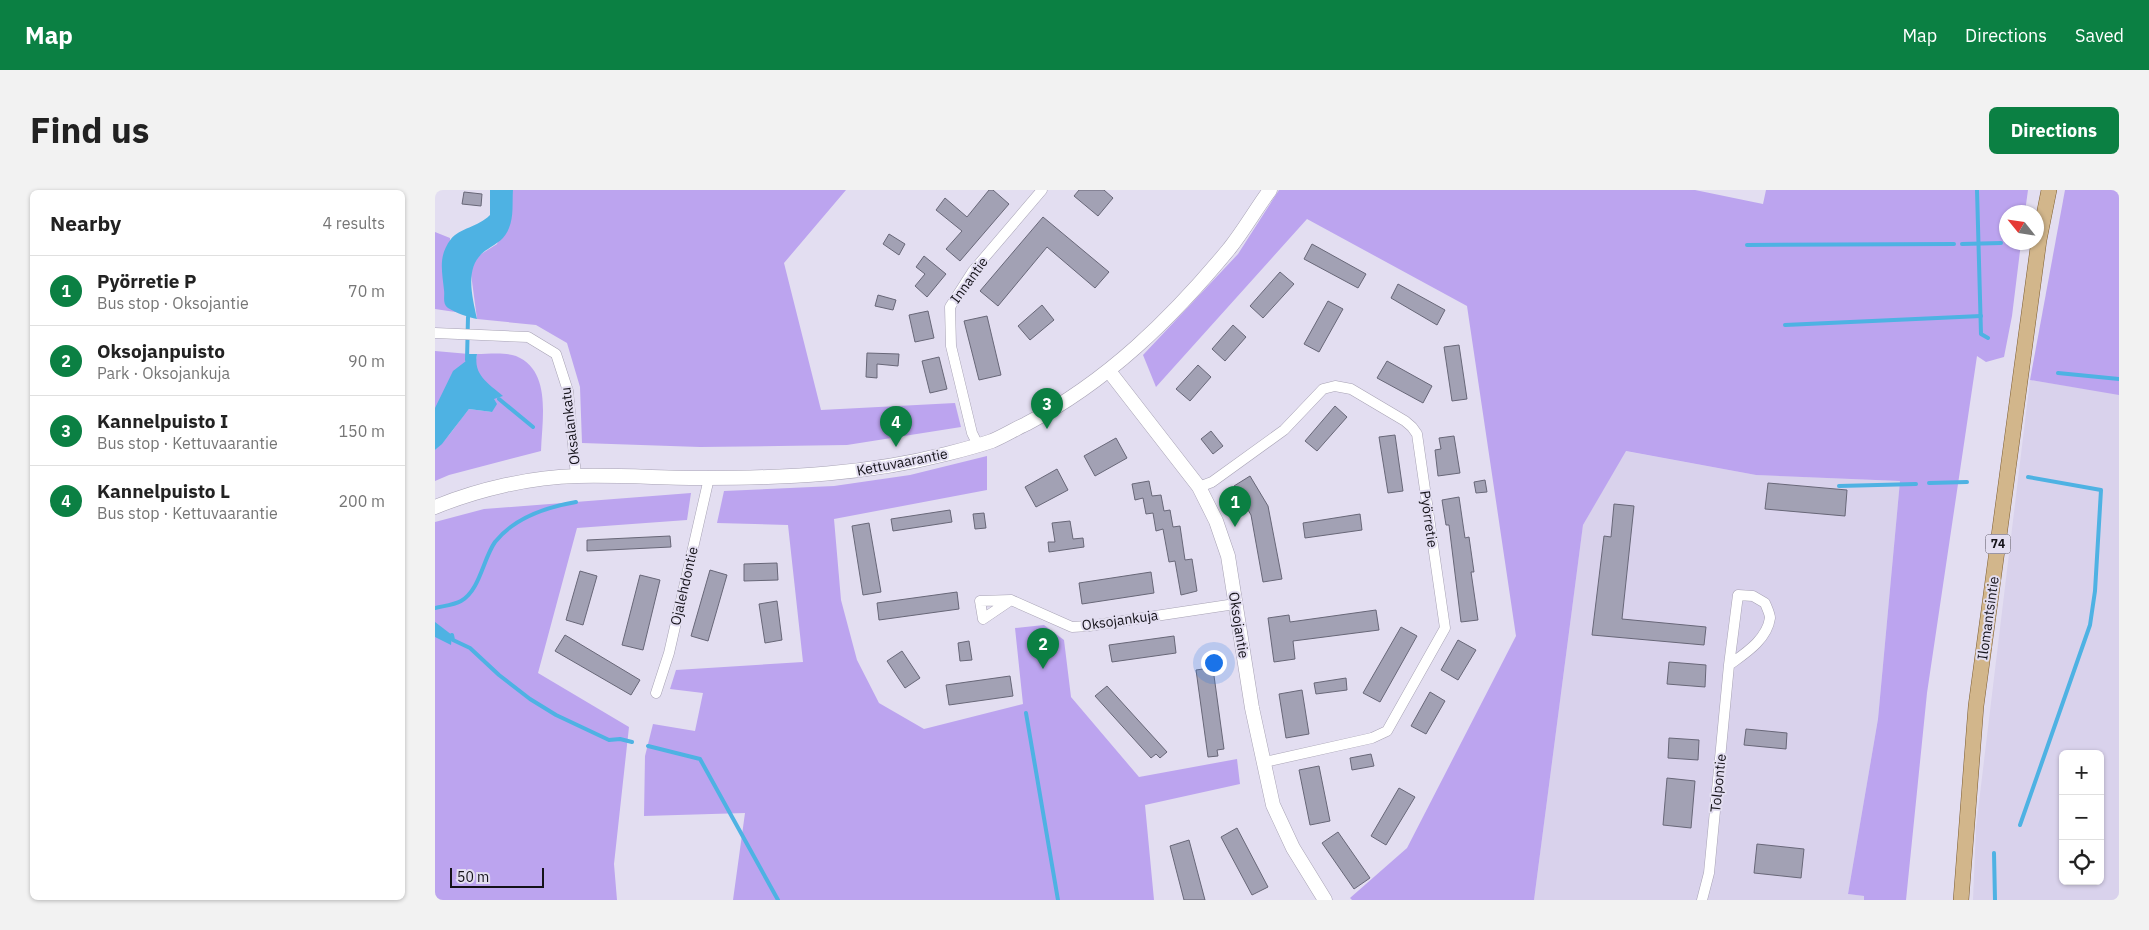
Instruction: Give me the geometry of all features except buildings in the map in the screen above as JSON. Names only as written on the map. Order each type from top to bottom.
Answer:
[{"type":"main road","name":"Ilomantsintie","points":[[1961,900],[1976,706],[2039,240],[2049,190]]},
{"type":"street","name":"Innantie","points":[[978,445],[972,432],[951,346],[950,307],[973,271],[1042,190]]},
{"type":"street","name":"Kettuvaarantie","points":[[435,507],[450,500],[514,483],[576,476],[709,478],[789,476],[861,471],[911,463],[994,440],[1052,410],[1109,371],[1169,317],[1224,254],[1270,190]]},
{"type":"street","name":"Oksalankatu","points":[[435,333],[528,338],[556,354],[568,391],[576,476]]},
{"type":"street","name":"Oksojantie","points":[[1109,371],[1199,487],[1216,521],[1228,556],[1251,708],[1265,762],[1273,805],[1293,848],[1325,900]]},
{"type":"street","name":"Pyörretie","points":[[1199,487],[1212,482],[1284,430],[1323,389],[1335,386],[1351,389],[1405,421],[1417,434],[1445,628],[1387,731],[1372,738],[1265,762]]},
{"type":"street","name":"Ojalehdontie","points":[[656,693],[669,654],[709,478]]},
{"type":"street","name":"Tolpontie","points":[[1701,900],[1709,873],[1729,665],[1738,595],[1753,596],[1765,603],[1770,618],[1764,634],[1750,650],[1729,665]]},
{"type":"street","name":"Oksojankuja","points":[[1011,600],[1072,627],[1235,604]]},
{"type":"shaded area","points":[[513,190],[846,190],[784,263],[821,410],[955,403],[961,427],[847,445],[700,447],[582,443],[580,387],[567,343],[536,325],[477,319],[471,274],[473,265],[478,256],[497,244]]},
{"type":"shaded area","points":[[1279,190],[1695,190],[1763,204],[1766,190],[2028,190],[2026,205],[1999,205],[1999,250],[2020,250],[2012,316],[2004,357],[1986,362],[1977,356],[1927,693],[1906,900],[1864,900],[1864,896],[1848,894],[1878,719],[1900,481],[1756,475],[1626,451],[1583,525],[1534,900],[1352,900],[1350,898],[1407,848],[1516,636],[1467,306],[1307,219],[1156,387],[1143,355],[1238,254]]},
{"type":"shaded area","points":[[2065,190],[2119,190],[2119,395],[2030,380]]},
{"type":"shaded area","points":[[2119,190],[2119,900],[1973,900],[1976,827],[2030,380],[2086,389]]},
{"type":"shaded area","points":[[435,232],[450,238],[450,251],[462,313],[435,309]]},
{"type":"shaded area","points":[[435,351],[469,354],[460,383],[435,421]]},
{"type":"shaded area","points":[[477,354],[516,356],[527,363],[535,373],[540,384],[542,397],[541,451],[449,475],[435,481],[435,450],[449,436],[469,409],[492,412],[472,383]]},
{"type":"shaded area","points":[[1625,451],[1756,475],[1900,481],[1878,719],[1848,894],[1864,896],[1864,900],[1534,900],[1583,525]]},
{"type":"shaded area","points":[[987,456],[987,490],[834,519],[841,600],[857,660],[879,703],[924,729],[1023,704],[1015,628],[1044,625],[1064,640],[1071,697],[1139,777],[1237,759],[1240,784],[1145,805],[1154,900],[733,900],[745,813],[644,816],[645,756],[653,724],[695,731],[703,693],[670,689],[676,670],[803,662],[788,525],[717,523],[724,491],[834,486],[910,475]]},
{"type":"shaded area","points":[[691,493],[687,520],[577,528],[538,673],[629,727],[614,864],[617,900],[435,900],[435,522],[484,509]]},
{"type":"water","points":[[490,190],[513,190],[512,214],[511,223],[505,235],[480,255],[472,271],[471,281],[477,319],[458,313],[446,306],[442,263],[444,251],[455,235],[490,215]]},
{"type":"water","points":[[467,354],[477,354],[477,368],[483,378],[503,396],[494,399],[497,404],[492,412],[469,409],[442,444],[435,450],[435,408],[453,371],[466,361]]},
{"type":"water","points":[[435,622],[452,635],[451,645],[435,637]]},
{"type":"waterway","points":[[1977,190],[1981,334],[1988,338]]},
{"type":"waterway","points":[[1962,244],[1999,243]]},
{"type":"waterway","points":[[1747,245],[1954,244]]},
{"type":"waterway","points":[[1785,325],[1981,316]]},
{"type":"waterway","points":[[467,360],[468,317]]},
{"type":"waterway","points":[[2058,373],[2119,379]]},
{"type":"waterway","points":[[499,399],[533,427]]},
{"type":"waterway","points":[[2020,825],[2090,625],[2095,591],[2101,490],[2028,477]]},
{"type":"waterway","points":[[1929,483],[1967,482]]},
{"type":"waterway","points":[[1839,486],[1916,484]]},
{"type":"waterway","points":[[435,608],[461,601],[473,590],[495,542],[512,526],[532,515],[576,502]]},
{"type":"waterway","points":[[452,635],[453,640],[470,648],[499,675],[530,699],[556,715],[609,740],[620,739],[632,742]]},
{"type":"waterway","points":[[1026,713],[1058,900]]},
{"type":"waterway","points":[[648,746],[700,759],[778,900]]},
{"type":"waterway","points":[[1994,853],[1995,900]]},
{"type":"place","name":"Kannelpuisto I","points":[[1047,429]]},
{"type":"place","name":"Kannelpuisto L","points":[[896,447]]},
{"type":"place","name":"Pyörretie P","points":[[1235,527]]},
{"type":"place","name":"Oksojanpuisto","points":[[1043,669]]}]
